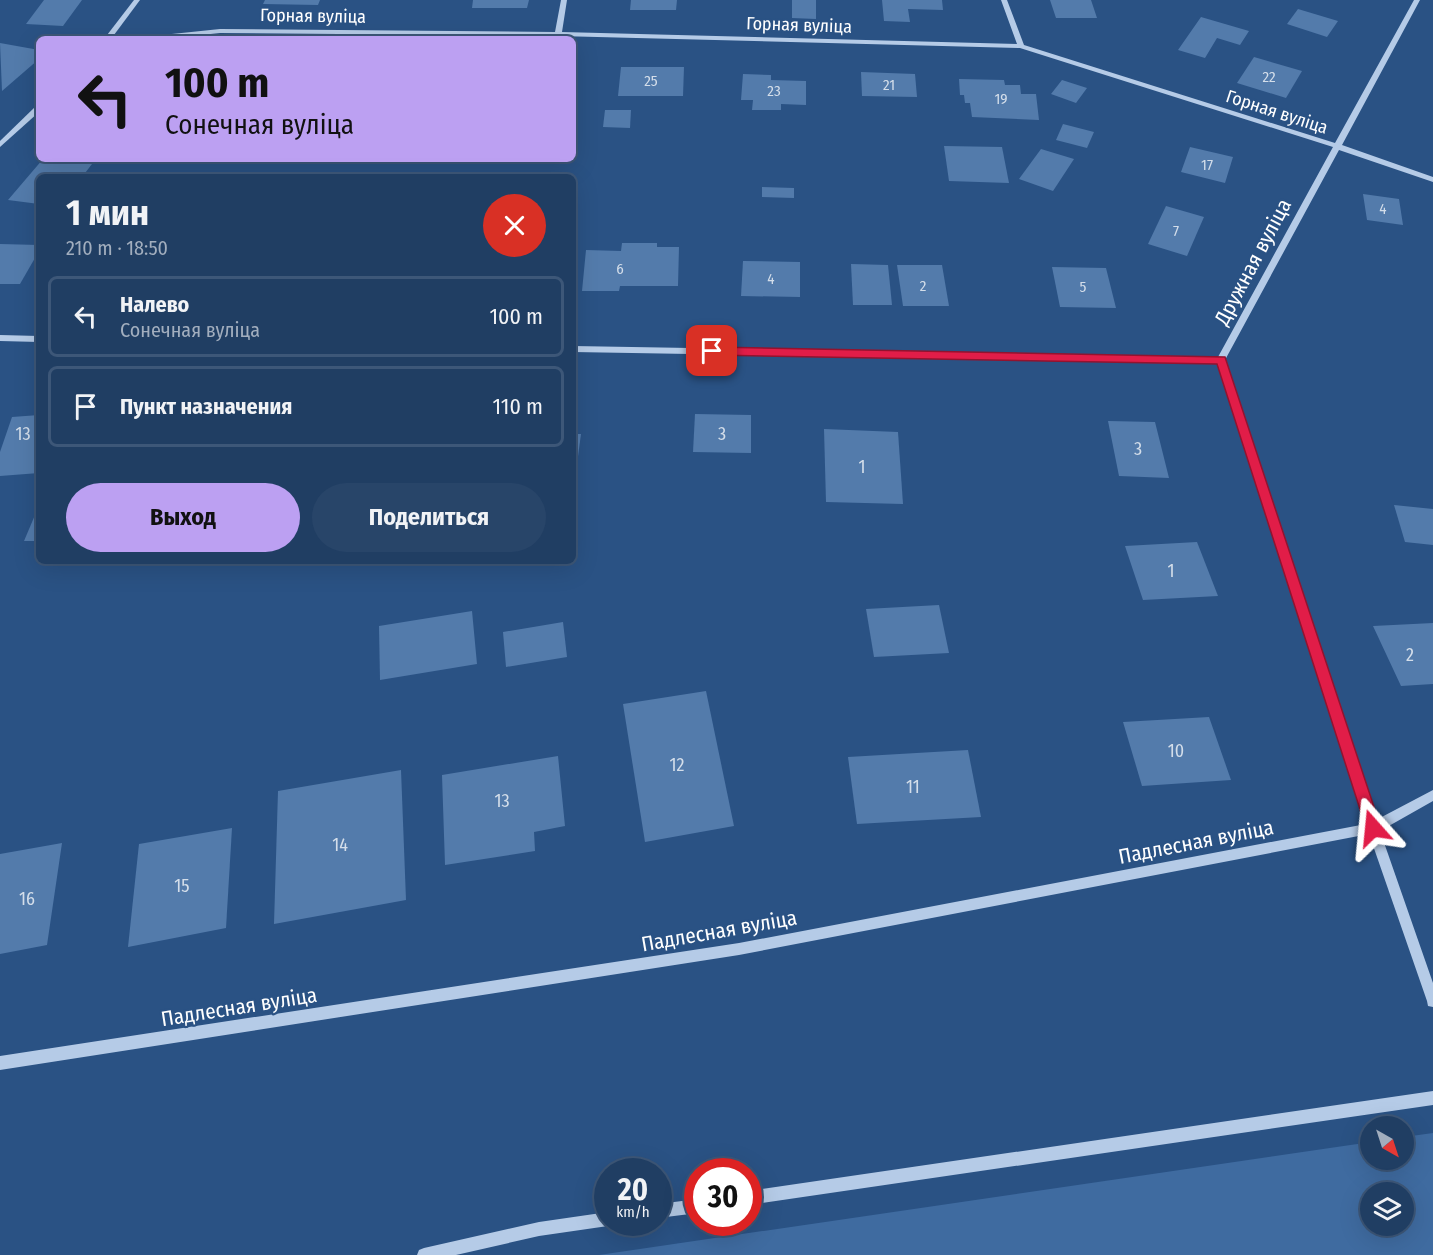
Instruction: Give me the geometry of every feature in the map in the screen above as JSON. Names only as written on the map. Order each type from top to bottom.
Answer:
[{"type":"street","points":[[109,36],[138,0]]},
{"type":"street","points":[[558,34],[564,0]]},
{"type":"street","points":[[1004,0],[1021,46]]},
{"type":"street","name":"Дружная вуліца","points":[[1221,360],[1417,0]]},
{"type":"street","name":"Горная вуліца","points":[[172,36],[220,31],[558,34],[1021,46],[1336,146],[1433,180]]},
{"type":"street","points":[[0,144],[36,111]]},
{"type":"street","points":[[0,338],[36,339]]},
{"type":"street","points":[[576,349],[1221,360],[1373,828],[1433,1001]]},
{"type":"street","name":"Падлесная вуліца","points":[[0,1064],[739,950],[1373,828],[1433,795]]},
{"type":"street","points":[[762,1196],[1433,1098]]},
{"type":"street","points":[[424,1255],[539,1229],[594,1221]]},
{"type":"shaded area","points":[[1433,1133],[1433,1255],[599,1255],[729,1236],[762,1236],[762,1231],[1360,1144],[1360,1170],[1414,1170],[1414,1136]]},
{"type":"building","points":[[44,0],[82,0],[63,26],[26,24]]},
{"type":"building","points":[[265,0],[320,0],[318,5],[263,4]]},
{"type":"building","points":[[473,0],[529,0],[527,8],[472,8]]},
{"type":"building","points":[[631,0],[677,0],[676,10],[630,10]]},
{"type":"building","points":[[792,0],[816,0],[816,19],[792,18]]},
{"type":"building","points":[[882,0],[942,0],[943,10],[908,9],[910,22],[884,21]]},
{"type":"building","points":[[1050,0],[1091,0],[1097,18],[1056,18]]},
{"type":"building","points":[[1298,9],[1338,21],[1327,37],[1287,24]]},
{"type":"building","points":[[1201,17],[1249,31],[1240,45],[1217,38],[1205,58],[1178,50]]},
{"type":"building","points":[[0,43],[36,49],[36,62],[2,91]]},
{"type":"building","points":[[1254,57],[1302,71],[1286,98],[1237,83]]},
{"type":"building","points":[[621,67],[684,67],[683,96],[618,96]]},
{"type":"building","points":[[861,72],[915,74],[917,97],[862,96]]},
{"type":"building","points":[[743,74],[771,75],[771,80],[806,81],[806,105],[781,104],[781,110],[752,110],[753,100],[741,100]]},
{"type":"building","points":[[959,79],[1004,80],[1005,85],[1020,85],[1021,94],[1036,94],[1039,120],[972,117],[970,103],[965,103],[964,95],[960,95]]},
{"type":"building","points":[[1062,80],[1087,88],[1076,103],[1051,94]]},
{"type":"building","points":[[605,110],[631,110],[630,128],[603,127]]},
{"type":"building","points":[[1063,124],[1094,132],[1087,148],[1056,140]]},
{"type":"building","points":[[944,146],[1002,147],[1009,183],[949,181]]},
{"type":"building","points":[[1190,147],[1233,157],[1225,183],[1181,172]]},
{"type":"building","points":[[1041,149],[1074,159],[1053,191],[1019,179]]},
{"type":"building","points":[[40,162],[92,164],[84,174],[36,174],[36,204],[8,200]]},
{"type":"building","points":[[762,187],[794,188],[794,198],[762,197]]},
{"type":"building","points":[[1363,194],[1399,199],[1403,225],[1367,220]]},
{"type":"building","points":[[1166,206],[1204,217],[1187,256],[1148,244]]},
{"type":"building","points":[[622,243],[657,243],[657,247],[679,247],[678,286],[620,286],[619,291],[582,291],[586,250],[621,251]]},
{"type":"building","points":[[0,244],[36,245],[36,256],[20,284],[0,284]]},
{"type":"building","points":[[743,261],[800,262],[800,297],[741,296]]},
{"type":"building","points":[[851,264],[888,265],[892,305],[853,305]]},
{"type":"building","points":[[897,265],[942,265],[949,306],[903,306]]},
{"type":"building","points":[[1052,267],[1106,268],[1116,308],[1060,307]]},
{"type":"building","points":[[695,414],[751,415],[751,453],[693,452]]},
{"type":"building","points":[[36,415],[36,473],[0,476],[0,452],[12,417]]},
{"type":"building","points":[[1108,421],[1155,422],[1169,478],[1119,476]]},
{"type":"building","points":[[824,429],[898,432],[903,504],[826,502]]},
{"type":"building","points":[[576,434],[581,434],[576,471]]},
{"type":"building","points":[[1394,505],[1433,509],[1433,545],[1405,542]]},
{"type":"building","points":[[35,515],[36,515],[36,541],[24,541]]},
{"type":"building","points":[[1197,542],[1218,596],[1143,600],[1125,546]]},
{"type":"building","points":[[939,605],[949,653],[874,657],[866,609]]},
{"type":"building","points":[[472,611],[477,664],[380,680],[379,626]]},
{"type":"building","points":[[563,622],[567,657],[506,667],[503,632]]},
{"type":"building","points":[[1433,623],[1433,684],[1401,686],[1373,626]]},
{"type":"building","points":[[706,691],[734,826],[645,842],[623,704]]},
{"type":"building","points":[[1209,717],[1231,780],[1142,786],[1123,722]]},
{"type":"building","points":[[968,750],[981,817],[857,824],[848,757]]},
{"type":"building","points":[[558,756],[565,826],[534,832],[535,851],[445,865],[442,775]]},
{"type":"building","points":[[401,770],[406,900],[274,924],[278,791]]},
{"type":"building","points":[[232,828],[226,928],[128,947],[139,844]]},
{"type":"building","points":[[62,843],[47,945],[0,954],[0,854]]},
{"type":"route","points":[[712,351],[1221,360],[1373,828]]}]
